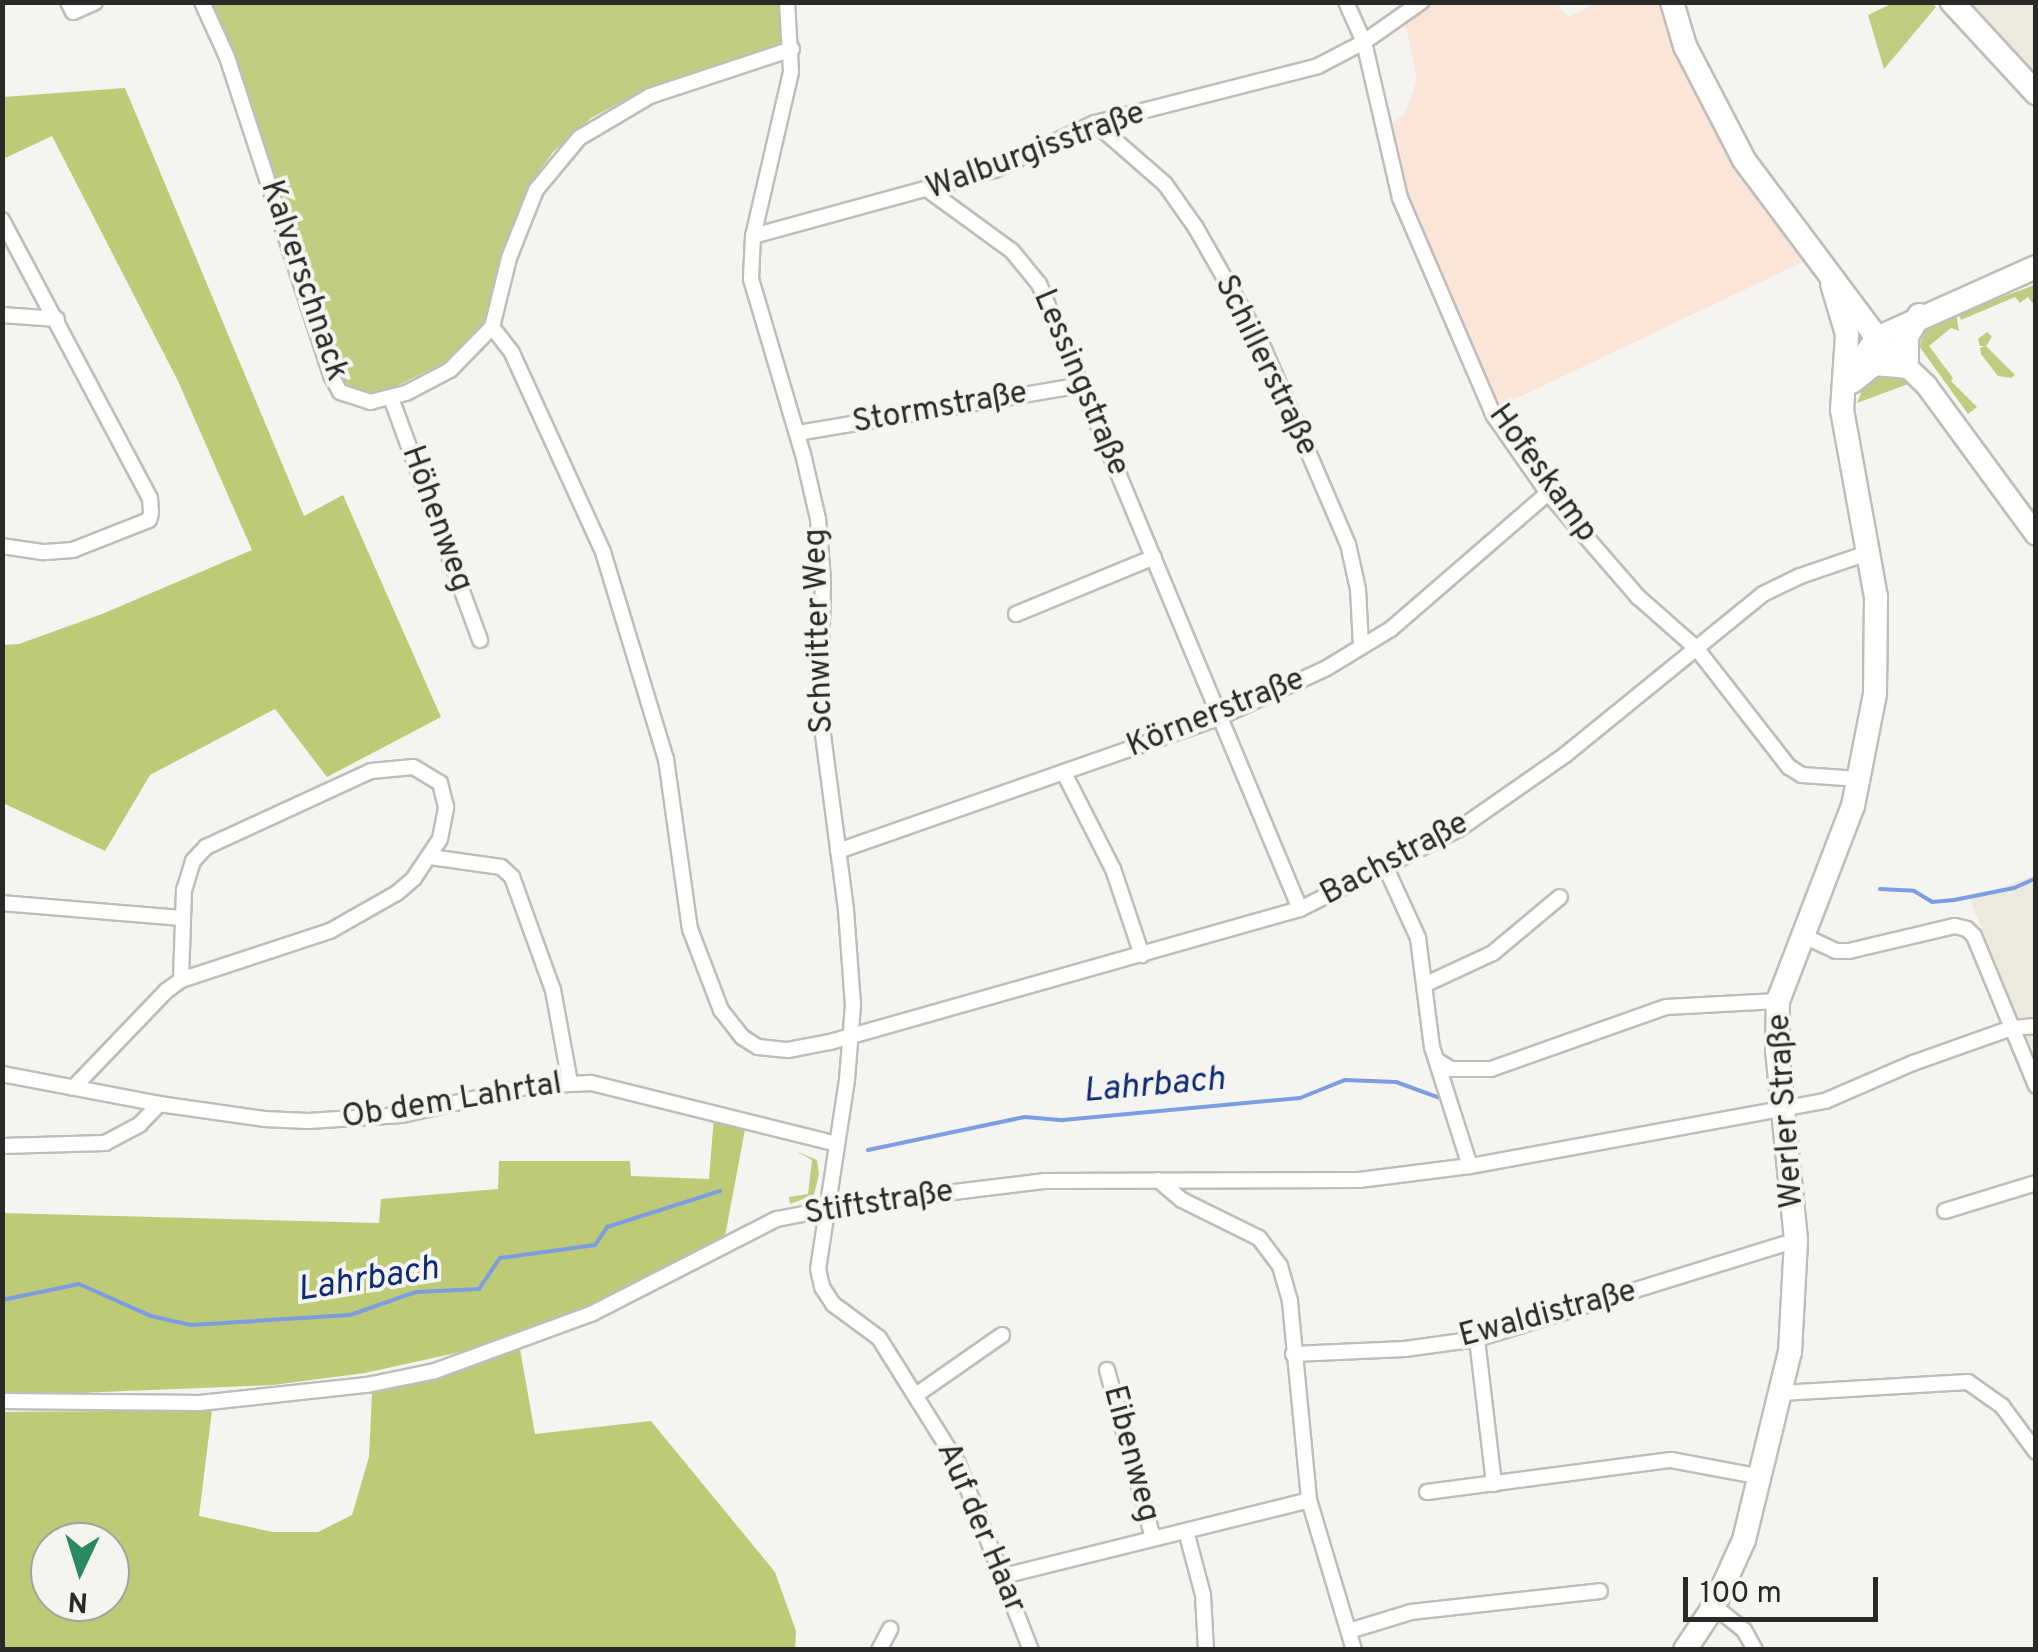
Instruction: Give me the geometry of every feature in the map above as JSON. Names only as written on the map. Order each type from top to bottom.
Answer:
[{"type":"main road","name":"Werler Straße","points":[[1672,2],[1685,46],[1744,160],[1832,284],[1877,338]]},
{"type":"main road","points":[[1952,2],[2036,92]]},
{"type":"main road","points":[[1842,391],[1877,338],[1919,315],[2036,267]]},
{"type":"main road","name":"Werler Straße","points":[[1686,1650],[1714,1606],[1744,1540],[1781,1393],[1794,1324],[1796,1240],[1776,1048],[1778,1001],[1853,806],[1876,680],[1876,597],[1842,391],[1846,328],[1832,284]]},
{"type":"main road","points":[[1832,284],[1882,317],[1919,315]]},
{"type":"main road","points":[[1907,367],[1907,337],[1919,315]]},
{"type":"main road","points":[[1877,338],[1960,428],[2036,535]]},
{"type":"main road","points":[[1842,391],[1874,364],[1907,367]]},
{"type":"street","points":[[68,2],[74,12],[94,2]]},
{"type":"street","name":"Kalverschnack","points":[[202,2],[237,86],[335,384],[346,397],[361,402],[392,398],[450,370],[492,327]]},
{"type":"street","name":"Schwitter Weg","points":[[788,2],[792,50],[789,83],[754,236],[754,297],[798,434],[818,519],[823,580],[820,712],[838,851],[852,1034],[826,1209]]},
{"type":"street","name":"Hofeskamp","points":[[1346,2],[1364,42],[1400,198],[1494,416],[1548,492],[1638,597],[1697,649],[1789,767],[1802,775],[1859,779]]},
{"type":"street","name":"Walburgisstraße","points":[[754,236],[931,192],[995,170],[1095,123],[1318,66],[1364,42],[1421,2]]},
{"type":"street","points":[[492,327],[509,258],[536,190],[580,138],[650,96],[792,50]]},
{"type":"street","name":"Schillerstraße","points":[[1095,123],[1165,184],[1196,228],[1260,340],[1348,544],[1358,588],[1361,648]]},
{"type":"street","name":"Lessingstraße","points":[[931,192],[992,234],[1028,268],[1049,305],[1300,910]]},
{"type":"street","points":[[2,220],[150,498],[149,520],[73,550],[42,552],[2,546]]},
{"type":"street","points":[[2,315],[57,319]]},
{"type":"street","name":"Bachstraße","points":[[492,327],[512,353],[616,587],[666,760],[684,906],[721,1010],[742,1037],[772,1051],[852,1034],[1300,910],[1459,830],[1565,755],[1763,594],[1800,576],[1870,552]]},
{"type":"street","name":"Stormstraße","points":[[798,434],[1082,385]]},
{"type":"street","name":"Höhenweg","points":[[392,398],[480,640]]},
{"type":"street","name":"Körnerstraße","points":[[838,851],[1220,716],[1326,669],[1392,629],[1548,492]]},
{"type":"street","points":[[1016,614],[1154,557]]},
{"type":"street","points":[[74,1088],[166,991],[182,980],[350,923],[397,893],[440,840],[446,807],[440,783],[424,770],[397,766],[371,771],[206,847],[190,867],[180,918],[182,980]]},
{"type":"street","points":[[1064,773],[1113,869],[1142,955]]},
{"type":"street","points":[[430,857],[507,870],[549,978],[570,1083]]},
{"type":"street","points":[[1386,868],[1418,938],[1432,1047],[1470,1166]]},
{"type":"street","points":[[1424,985],[1493,954],[1560,897]]},
{"type":"street","points":[[2,903],[180,918]]},
{"type":"street","points":[[1802,934],[1836,951],[1849,951],[1955,926],[1966,929],[1974,936],[2036,1086]]},
{"type":"street","points":[[1438,1061],[1451,1069],[1491,1069],[1592,1030],[1666,1007],[1778,1001]]},
{"type":"street","name":"Stiftstraße","points":[[2,1400],[200,1403],[334,1389],[435,1371],[591,1314],[777,1220],[826,1209],[1044,1181],[1359,1180],[1470,1166],[1826,1101],[1913,1063],[2012,1028],[2036,1026]]},
{"type":"street","name":"Ob dem Lahrtal","points":[[2,1074],[264,1119],[350,1120],[402,1115],[531,1086],[570,1083],[633,1090],[746,1124],[837,1144]]},
{"type":"street","points":[[2,1146],[96,1146],[140,1124],[159,1104]]},
{"type":"street","points":[[1158,1180],[1182,1200],[1240,1226],[1272,1252],[1286,1280],[1308,1500],[1354,1650]]},
{"type":"street","points":[[1945,1211],[2036,1183]]},
{"type":"street","name":"Auf der Haar","points":[[826,1209],[818,1270],[822,1287],[833,1304],[879,1338],[958,1464],[1030,1649]]},
{"type":"street","name":"Ewaldistraße","points":[[1293,1354],[1378,1351],[1477,1339],[1796,1240]]},
{"type":"street","points":[[916,1395],[1002,1336]]},
{"type":"street","points":[[1477,1339],[1494,1484]]},
{"type":"street","name":"Eibenweg","points":[[1107,1370],[1153,1538]]},
{"type":"street","points":[[1781,1393],[1968,1382],[2002,1406],[2036,1452]]},
{"type":"street","points":[[1427,1492],[1688,1462],[1762,1476]]},
{"type":"street","points":[[1003,1576],[1308,1500]]},
{"type":"street","points":[[1186,1531],[1203,1595],[1206,1650]]},
{"type":"street","points":[[1349,1632],[1411,1612],[1600,1591]]},
{"type":"street","points":[[1714,1606],[1744,1630],[1755,1650]]},
{"type":"street","points":[[880,1650],[890,1629]]},
{"type":"shaded area","points":[[1427,3],[1556,3],[1568,17],[1598,3],[1666,3],[1807,260],[1496,408],[1405,194],[1389,125],[1405,114],[1417,80],[1405,21]]},
{"type":"shaded area","points":[[1967,3],[2035,3],[2035,74]]},
{"type":"shaded area","points":[[2035,875],[2035,1062],[1970,899]]},
{"type":"green space","points":[[1895,2],[1931,3],[1936,7],[1884,69],[1868,15]]},
{"type":"green space","points":[[213,3],[778,3],[783,44],[642,91],[591,118],[553,152],[532,181],[502,250],[491,306],[478,333],[445,362],[389,390],[363,396],[341,379]]},
{"type":"green space","points":[[125,88],[304,516],[343,495],[441,717],[327,777],[275,709],[150,775],[105,851],[3,803],[3,645],[19,644],[102,614],[252,550],[178,381],[52,136],[3,159],[3,97]]},
{"type":"green space","points":[[2035,285],[2035,306],[2028,297],[2020,303],[2015,297],[1961,320],[1958,313]]},
{"type":"green space","points":[[1956,314],[1959,331],[1951,328],[1929,346],[1953,378],[1951,381],[1977,407],[1968,414],[1919,346],[1927,326]]},
{"type":"green space","points":[[1987,332],[1992,337],[1986,346],[2015,375],[2011,378],[1998,376],[1981,354],[1980,348],[1985,346],[1980,346],[1978,339]]},
{"type":"green space","points":[[1890,372],[1911,383],[1857,403],[1873,374]]},
{"type":"green space","points":[[714,1115],[746,1124],[723,1247],[524,1338],[365,1373],[273,1385],[3,1396],[3,1213],[379,1223],[381,1199],[498,1189],[499,1161],[630,1161],[631,1176],[709,1179]]},
{"type":"green space","points":[[796,1151],[817,1160],[819,1174],[814,1195],[790,1204],[789,1197],[808,1194],[812,1160]]},
{"type":"green space","points":[[520,1349],[535,1434],[651,1421],[775,1572],[796,1631],[795,1649],[3,1649],[3,1412],[212,1410],[199,1516],[273,1532],[318,1532],[352,1515],[369,1457],[372,1393],[436,1380]]},
{"type":"waterway","name":"Lahrbach","points":[[1880,889],[1914,891],[1932,902],[2014,888],[2036,878]]},
{"type":"waterway","name":"Lahrbach","points":[[868,1150],[1025,1117],[1063,1120],[1300,1098],[1345,1080],[1396,1082],[1443,1099]]},
{"type":"waterway","name":"Lahrbach","points":[[2,1300],[79,1284],[151,1316],[191,1325],[350,1315],[416,1292],[479,1289],[500,1258],[595,1245],[607,1227],[720,1191]]}]
